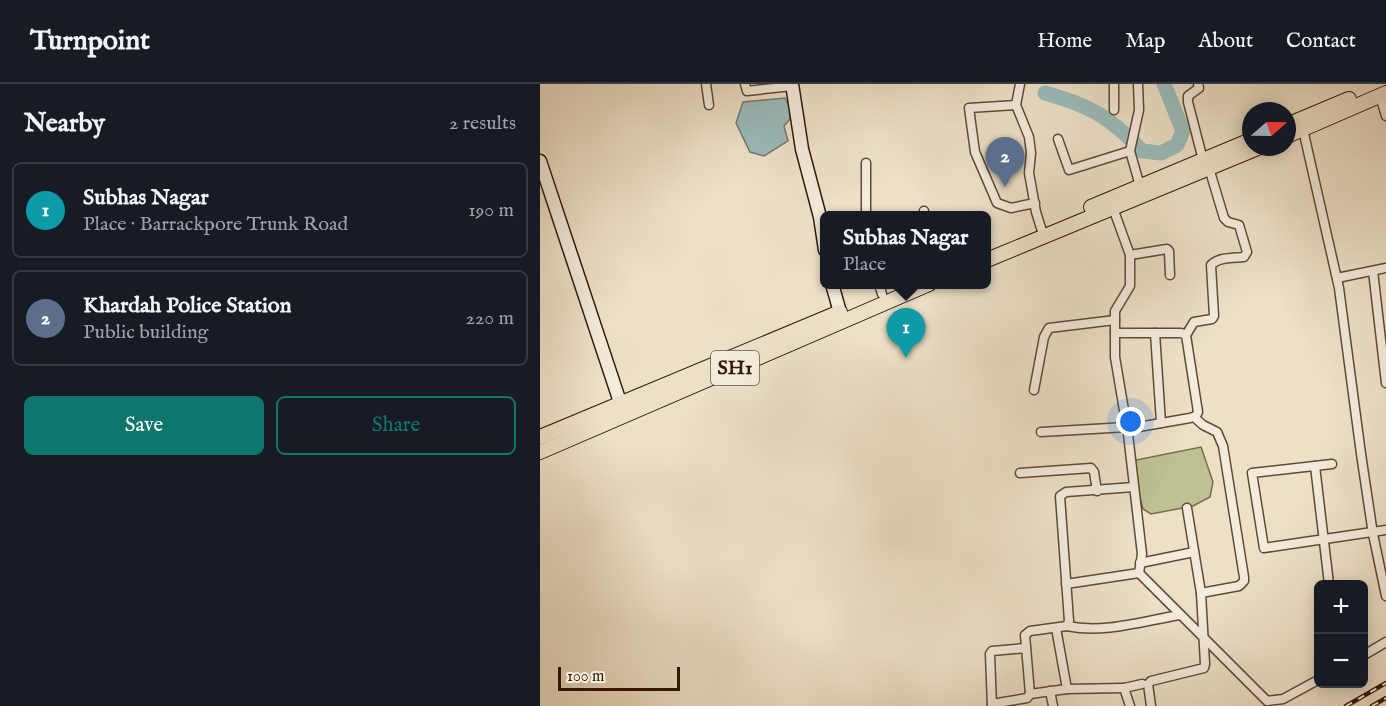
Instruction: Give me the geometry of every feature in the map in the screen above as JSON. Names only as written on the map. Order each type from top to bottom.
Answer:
[{"type":"main road","points":[[1296,129],[1302,124],[1384,91]]},
{"type":"main road","points":[[1296,124],[1302,124]]},
{"type":"main road","points":[[991,249],[1113,208],[1242,145]]},
{"type":"main road","points":[[991,258],[1140,186],[1242,153]]},
{"type":"main road","name":"SH1","points":[[540,452],[623,410],[840,312],[880,289]]},
{"type":"main road","name":"SH1","points":[[540,438],[623,410],[919,289]]},
{"type":"street","points":[[706,84],[709,105]]},
{"type":"street","points":[[745,84],[747,91],[792,85],[802,149],[820,217]]},
{"type":"street","points":[[1020,84],[1016,105],[1029,137],[1031,153],[1029,173],[1043,232]]},
{"type":"street","points":[[1114,84],[1114,110]]},
{"type":"street","points":[[1138,84],[1139,110],[1130,151],[1140,186]]},
{"type":"street","points":[[1041,432],[1127,428],[1194,417],[1198,412],[1186,335],[1194,322],[1212,319],[1214,316],[1211,265],[1214,261],[1244,257],[1247,252],[1239,225],[1228,222],[1224,218],[1206,164],[1188,102],[1188,96],[1199,88],[1198,84]]},
{"type":"street","points":[[1384,91],[1386,116]]},
{"type":"street","points":[[1016,105],[969,108],[975,152],[997,203],[1011,208],[1035,203]]},
{"type":"street","points":[[1302,124],[1337,278],[1373,534],[1386,596]]},
{"type":"street","points":[[1058,139],[1069,170],[1130,151]]},
{"type":"street","points":[[540,162],[623,410]]},
{"type":"street","points":[[866,163],[866,211]]},
{"type":"street","points":[[1113,208],[1130,255],[1130,285],[1115,311],[1114,357],[1127,428],[1142,554],[1138,573]]},
{"type":"street","points":[[1130,255],[1167,249],[1170,275]]},
{"type":"street","points":[[1337,278],[1386,268]]},
{"type":"street","points":[[1373,271],[1386,383]]},
{"type":"street","points":[[833,289],[840,312]]},
{"type":"street","points":[[1034,390],[1044,338],[1049,328],[1115,320]]},
{"type":"street","points":[[1115,333],[1181,333],[1186,335]]},
{"type":"street","points":[[1155,333],[1161,423]]},
{"type":"street","points":[[1194,417],[1217,432],[1223,446],[1244,577],[1244,581],[1239,586],[1201,592]]},
{"type":"street","points":[[1332,464],[1252,473],[1264,548],[1373,534],[1386,530]]},
{"type":"street","points":[[1315,466],[1328,580]]},
{"type":"street","points":[[1020,473],[1091,468],[1094,472],[1097,491]]},
{"type":"street","points":[[1067,626],[1069,621],[1060,496],[1066,492],[1134,488]]},
{"type":"street","points":[[1151,706],[1148,684],[1151,681],[1204,668],[1205,637],[1201,592],[1187,508]]},
{"type":"street","points":[[1140,563],[1194,552]]},
{"type":"street","points":[[1066,584],[1138,573]]},
{"type":"street","points":[[1138,573],[1267,701],[1283,699],[1314,682]]},
{"type":"street","points":[[1026,648],[992,651],[990,654],[992,705],[1027,698],[1030,693],[1025,634],[1030,631],[1067,626],[1081,629],[1104,629],[1180,615]]},
{"type":"street","points":[[1056,628],[1067,688]]},
{"type":"street","points":[[1368,653],[1386,642]]},
{"type":"street","points":[[1030,693],[1067,688],[1124,688],[1142,684]]},
{"type":"street","points":[[1124,688],[1130,706]]},
{"type":"street","points":[[1050,691],[1053,706]]},
{"type":"green space","points":[[1201,447],[1213,482],[1210,497],[1193,506],[1151,514],[1143,509],[1131,461]]},
{"type":"water","points":[[785,98],[789,106],[790,119],[784,126],[788,141],[764,156],[750,152],[736,123],[743,102]]},
{"type":"waterway","points":[[1045,93],[1099,114],[1120,129],[1142,151],[1161,153],[1177,145],[1183,131],[1164,84]]},
{"type":"railway","points":[[1346,706],[1386,683]]},
{"type":"railway","points":[[1372,706],[1386,698]]},
{"type":"place","name":"Khardah Police Station","points":[[1005,187]]},
{"type":"place","name":"Subhas Nagar","points":[[906,358]]}]
